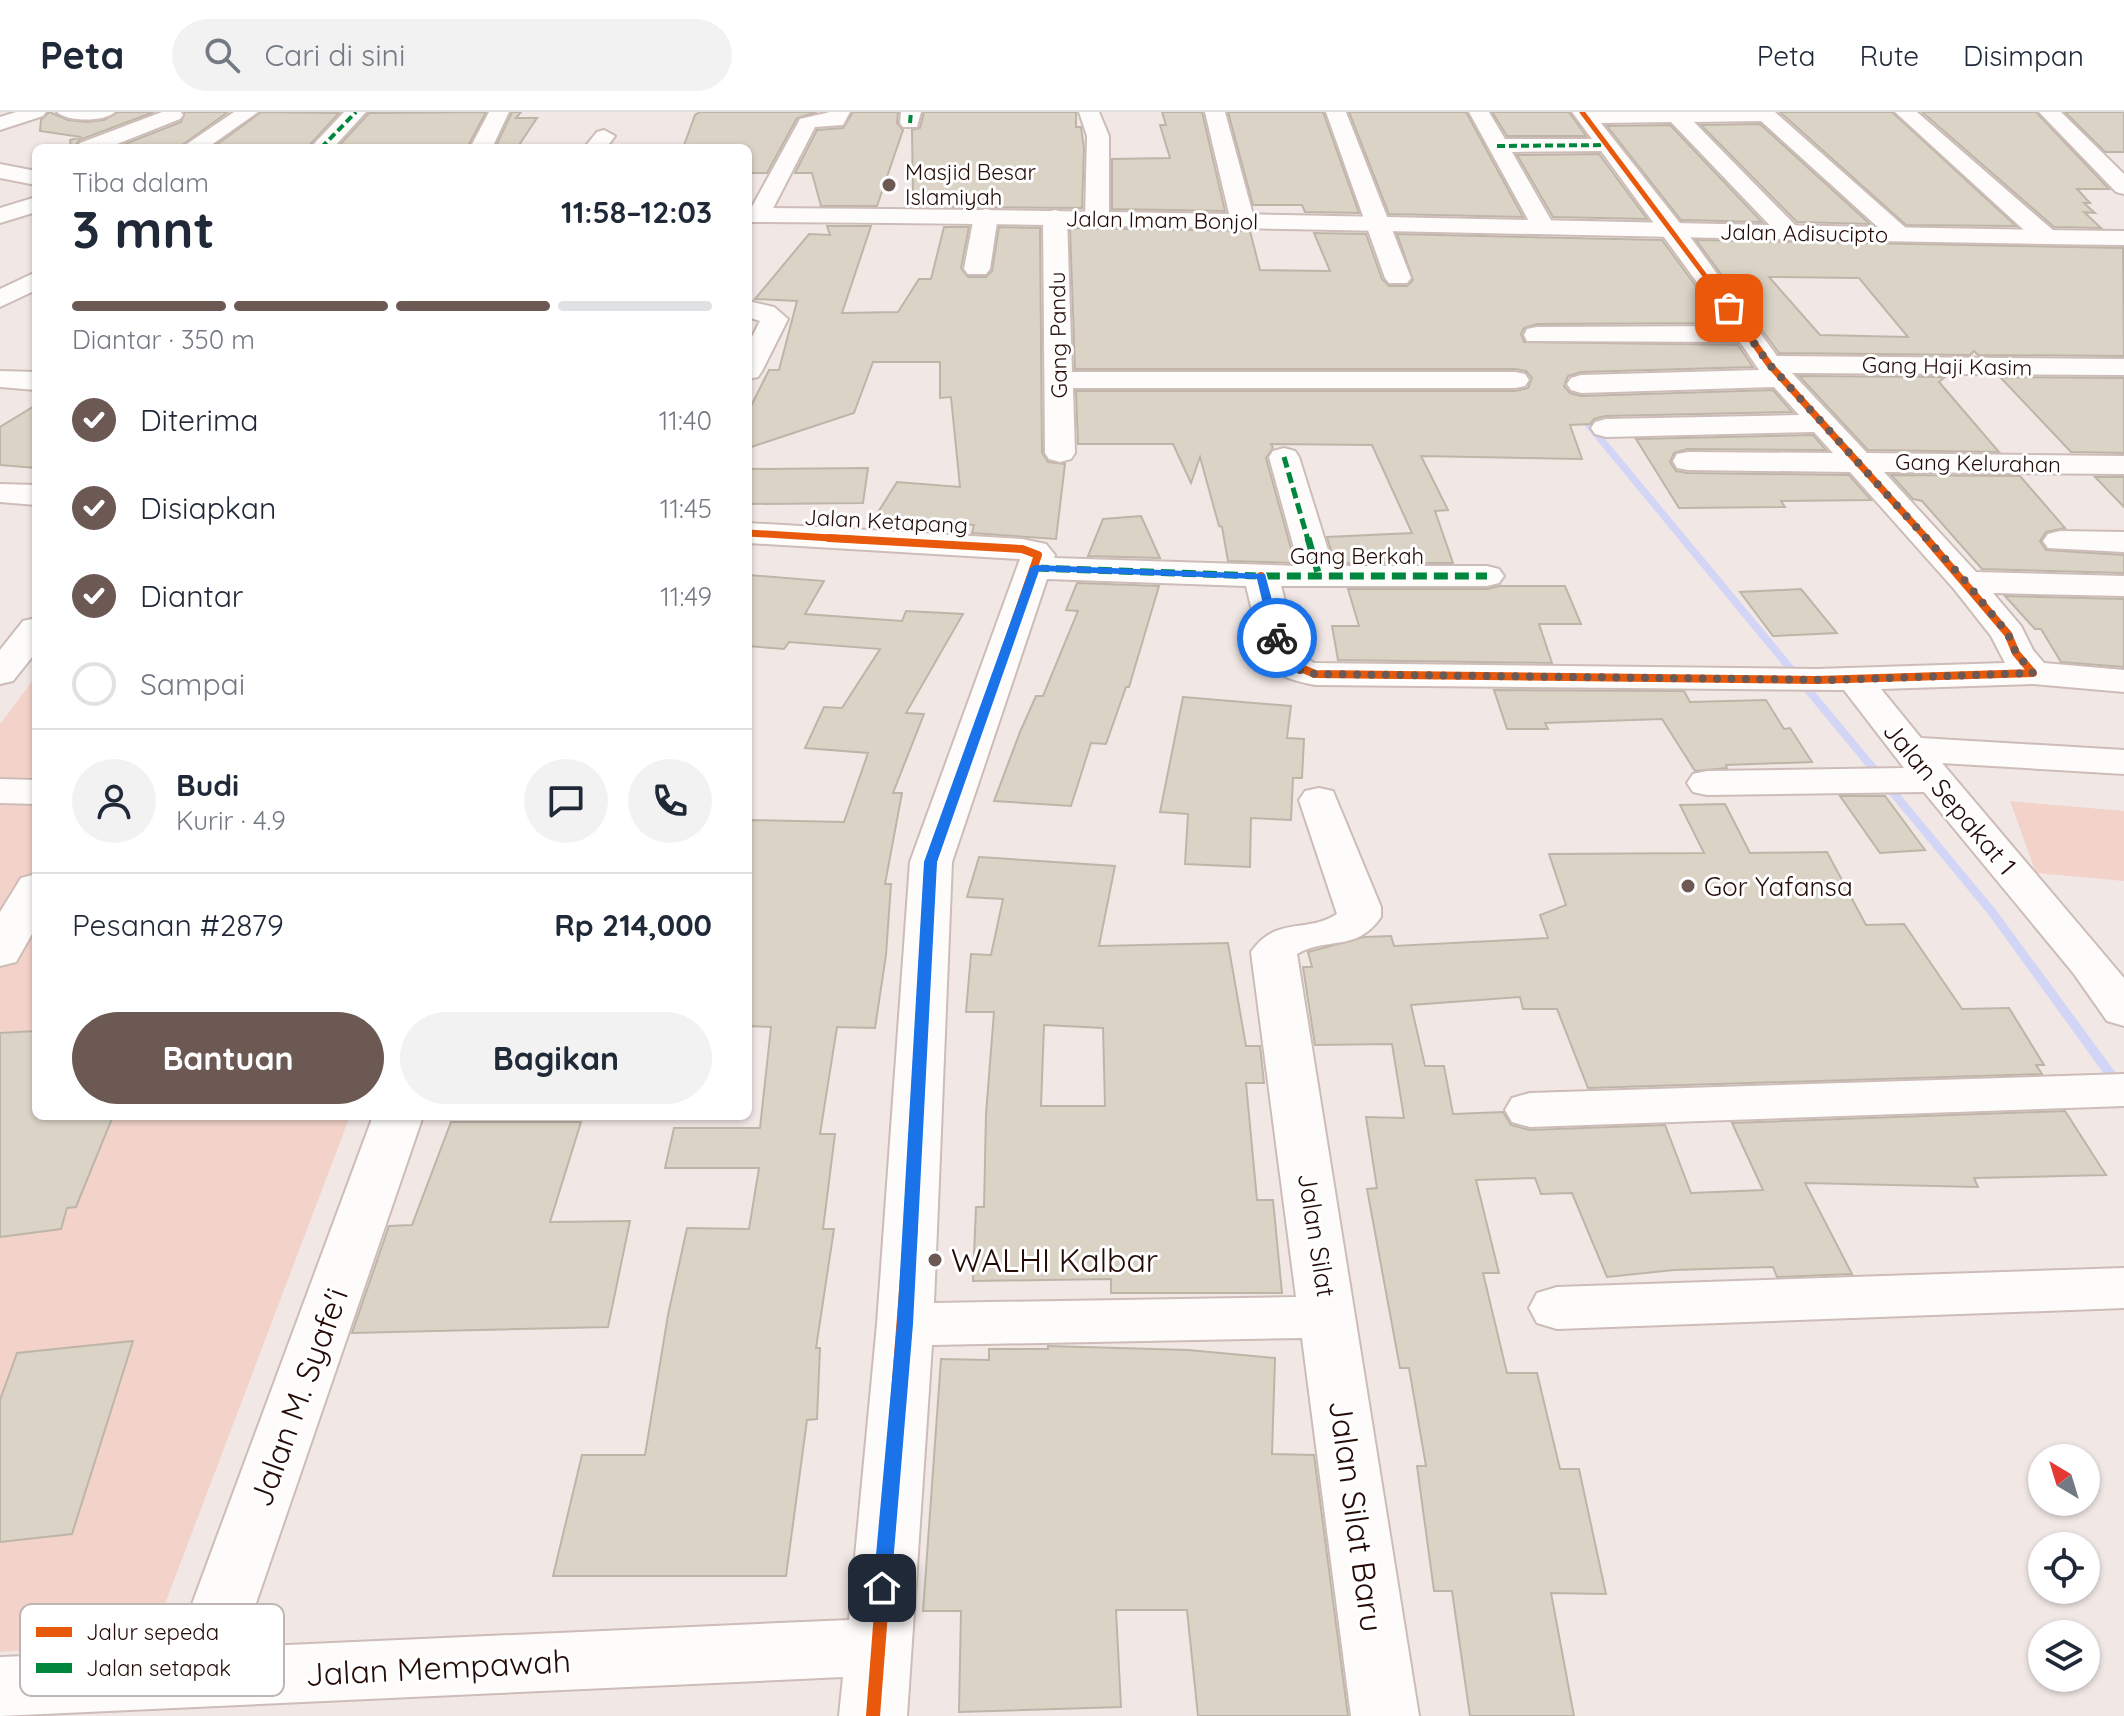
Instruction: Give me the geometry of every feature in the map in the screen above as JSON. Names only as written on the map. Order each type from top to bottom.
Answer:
[{"type":"street","points":[[0,124],[36,112]]},
{"type":"street","points":[[67,112],[105,112]]},
{"type":"street","points":[[198,144],[248,112]]},
{"type":"street","points":[[325,144],[356,112]]},
{"type":"street","points":[[483,144],[499,112]]},
{"type":"street","points":[[753,215],[807,123],[836,121],[840,112]]},
{"type":"street","points":[[1089,112],[1098,136],[1097,218]]},
{"type":"street","points":[[1215,112],[1243,222]]},
{"type":"street","points":[[1336,112],[1398,278]]},
{"type":"street","points":[[1479,112],[1544,229]]},
{"type":"street","points":[[1905,112],[2045,236]]},
{"type":"street","points":[[2049,112],[2124,187]]},
{"type":"street","points":[[1584,114],[1765,113],[1899,234]]},
{"type":"street","points":[[1584,114],[1675,232],[1775,371],[1966,582],[2008,634],[2016,653],[2033,673]]},
{"type":"street","points":[[1675,114],[1790,233]]},
{"type":"street","points":[[98,144],[173,115]]},
{"type":"street","points":[[1497,146],[1608,145]]},
{"type":"street","points":[[2124,199],[2109,200],[2124,212]]},
{"type":"street","points":[[0,216],[32,205]]},
{"type":"street","name":"Jalan Imam Bonjol","points":[[753,215],[986,216],[1021,226],[1055,217],[1485,227]]},
{"type":"street","points":[[977,269],[986,216]]},
{"type":"street","name":"Gang Pandu","points":[[1055,217],[1060,453]]},
{"type":"street","name":"Jalan Adisucipto","points":[[1485,227],[2124,238]]},
{"type":"street","points":[[0,299],[32,282]]},
{"type":"street","points":[[752,310],[775,319],[752,362]]},
{"type":"street","points":[[1537,335],[1747,334]]},
{"type":"street","name":"Gang Haji Kasim","points":[[1581,384],[1775,371],[2124,367]]},
{"type":"street","points":[[0,379],[32,381]]},
{"type":"street","points":[[1059,393],[1515,380]]},
{"type":"street","points":[[1059,393],[1297,408]]},
{"type":"street","points":[[1606,428],[1822,423]]},
{"type":"street","points":[[1284,457],[1319,576]]},
{"type":"street","name":"Gang Kelurahan","points":[[1688,461],[2124,465]]},
{"type":"street","points":[[0,493],[32,495]]},
{"type":"street","name":"Jalan Ketapang","points":[[752,533],[1028,558]]},
{"type":"street","points":[[2060,541],[2124,542]]},
{"type":"street","points":[[873,1716],[905,1324],[931,862],[1028,558]]},
{"type":"street","name":"Gang Berkah","points":[[1028,558],[1261,576],[1487,576]]},
{"type":"street","points":[[1261,576],[1282,660],[1315,674],[1836,680]]},
{"type":"street","points":[[1966,582],[2124,586]]},
{"type":"street","points":[[0,673],[32,634]]},
{"type":"street","name":"Jalan Sepakat 1","points":[[1836,680],[2033,673],[2124,681]]},
{"type":"street","name":"Jalan Sepakat 1","points":[[1836,680],[1878,712],[1915,770],[2107,966],[2124,1011]]},
{"type":"street","points":[[1707,783],[1849,781],[1915,770],[2124,762]]},
{"type":"street","points":[[0,791],[32,792]]},
{"type":"street","name":"Jalan Silat","points":[[905,1324],[1329,1317],[1274,952],[1284,941],[1344,931],[1359,917],[1359,907],[1319,800]]},
{"type":"street","points":[[0,952],[32,894]]},
{"type":"street","points":[[1530,1110],[2112,1090]]},
{"type":"street","name":"Jalan M. Syafe'i","points":[[224,1604],[397,1120]]},
{"type":"street","points":[[1557,1308],[2124,1288]]},
{"type":"street","name":"Jalan Silat Baru","points":[[1329,1317],[1385,1716]]},
{"type":"street","name":"Jalan Mempawah","points":[[284,1675],[877,1647]]},
{"type":"street","name":"Jalan Mempawah","points":[[0,1687],[20,1686]]},
{"type":"shaded area","points":[[32,681],[32,1120],[348,1120],[165,1604],[20,1604],[20,1651],[0,1652],[0,724]]},
{"type":"shaded area","points":[[2010,801],[2124,811],[2124,881],[2036,873]]},
{"type":"building","points":[[49,112],[68,120],[86,122],[104,120],[118,112],[154,112],[79,140],[76,144],[70,144],[70,140],[81,137],[40,131],[41,120]]},
{"type":"building","points":[[185,112],[228,112],[184,144],[125,144],[181,122]]},
{"type":"building","points":[[261,112],[339,113],[311,144],[217,144]]},
{"type":"building","points":[[486,112],[469,144],[341,144],[369,113]]},
{"type":"building","points":[[512,112],[521,112],[516,118],[537,118],[520,144],[497,144]]},
{"type":"building","points":[[700,112],[817,112],[797,118],[767,173],[752,173],[752,144],[684,144],[695,115]]},
{"type":"building","points":[[853,112],[898,112],[897,123],[903,130],[877,206],[821,206],[812,173],[795,173],[817,130],[843,128]]},
{"type":"building","points":[[924,112],[1076,112],[1076,127],[1081,127],[1084,148],[1082,208],[948,207],[951,196],[913,198],[912,130],[920,128]]},
{"type":"building","points":[[1162,112],[1202,112],[1225,211],[1112,209],[1112,159],[1170,158],[1160,125],[1166,125]]},
{"type":"building","points":[[1228,112],[1323,112],[1359,213],[1305,212],[1302,205],[1253,205]]},
{"type":"building","points":[[1349,112],[1466,112],[1523,217],[1389,214]]},
{"type":"building","points":[[1492,112],[1569,112],[1586,136],[1507,136]]},
{"type":"building","points":[[1780,112],[1892,112],[2016,226],[1906,225]]},
{"type":"building","points":[[1922,112],[2036,112],[2109,189],[2077,189],[2090,203],[2084,203],[2095,213],[2084,212],[2101,228],[2054,227]]},
{"type":"building","points":[[2065,112],[2124,112],[2124,152],[2105,152]]},
{"type":"building","points":[[1760,124],[1870,224],[1797,222],[1701,125]]},
{"type":"building","points":[[1670,125],[1762,222],[1681,220],[1607,126]]},
{"type":"building","points":[[1599,154],[1647,219],[1553,217],[1517,155]]},
{"type":"building","points":[[827,226],[871,226],[842,313],[898,312],[919,279],[931,279],[944,227],[969,227],[961,268],[968,277],[986,277],[992,271],[999,227],[1040,228],[1042,453],[1048,462],[1065,464],[1056,539],[972,533],[974,525],[875,517],[897,482],[960,487],[951,397],[940,398],[940,362],[873,362],[854,413],[752,447],[752,404],[769,370],[779,370],[797,301],[755,299],[809,234],[830,235]]},
{"type":"building","points":[[1070,228],[1250,231],[1260,270],[1330,271],[1314,233],[1366,234],[1382,279],[1389,286],[1407,286],[1413,280],[1397,234],[1662,240],[1723,323],[1537,324],[1524,328],[1521,334],[1524,342],[1738,345],[1753,367],[1581,372],[1568,376],[1564,386],[1570,393],[1581,396],[1773,390],[1792,412],[1605,416],[1594,419],[1590,424],[1570,425],[1582,459],[1421,456],[1448,510],[1435,511],[1453,563],[1335,563],[1327,537],[1412,533],[1372,445],[1271,444],[1273,448],[1266,458],[1295,563],[1228,561],[1222,527],[1219,526],[1200,457],[1191,483],[1173,444],[1078,444],[1076,391],[1515,391],[1528,388],[1532,378],[1526,371],[1515,369],[1075,369]]},
{"type":"building","points":[[1696,240],[2123,248],[2124,356],[1978,355],[1974,351],[1970,355],[1779,353]],"holes":[[[1769,277],[1859,278],[1908,337],[1820,335]]]},
{"type":"building","points":[[1799,376],[1945,377],[1939,382],[1999,452],[1868,450]]},
{"type":"building","points":[[2000,377],[2124,378],[2124,453],[2071,452]]},
{"type":"building","points":[[32,407],[32,468],[0,465],[0,427]]},
{"type":"building","points":[[1813,435],[1826,450],[1687,449],[1674,453],[1670,462],[1676,471],[1688,473],[1849,475],[1871,500],[1781,501],[1785,507],[1679,508],[1636,439]]},
{"type":"building","points":[[868,468],[863,503],[752,504],[752,469]]},
{"type":"building","points":[[1891,475],[2020,476],[2065,528],[2046,532],[2040,541],[2046,550],[2124,555],[2124,573],[1982,569],[1922,501],[1913,499]]},
{"type":"building","points":[[2095,477],[2124,477],[2124,507]]},
{"type":"building","points":[[1141,516],[1160,558],[1088,556],[1103,519]]},
{"type":"building","points":[[752,575],[824,581],[805,614],[902,621],[906,611],[963,614],[906,713],[924,714],[893,793],[902,793],[885,884],[891,884],[886,955],[875,1028],[837,1027],[820,1134],[835,1134],[823,1229],[834,1229],[816,1348],[820,1348],[817,1419],[807,1420],[786,1576],[553,1576],[582,1455],[645,1455],[668,1315],[687,1228],[749,1229],[759,1168],[665,1168],[674,1128],[760,1128],[771,1027],[752,1026],[752,820],[844,822],[868,753],[805,748],[824,707],[842,708],[880,649],[789,642],[784,649],[752,646]]},
{"type":"building","points":[[1077,583],[1159,586],[1129,687],[1126,687],[1106,744],[1091,743],[1071,806],[994,801],[1020,732],[1036,696],[1043,696],[1078,611],[1066,610]]},
{"type":"building","points":[[1500,586],[1565,586],[1581,624],[1539,624],[1552,663],[1338,660],[1332,626],[1359,626],[1348,589],[1487,589]]},
{"type":"building","points":[[1801,589],[1837,633],[1773,636],[1740,592]]},
{"type":"building","points":[[2005,596],[2124,599],[2124,667],[2061,662],[2041,629],[2035,629]]},
{"type":"building","points":[[1494,690],[1684,691],[1690,702],[1766,700],[1784,729],[1790,728],[1812,762],[1726,765],[1727,768],[1695,771],[1662,719],[1545,723],[1548,729],[1507,729]]},
{"type":"building","points":[[1183,697],[1291,706],[1287,738],[1304,739],[1302,778],[1293,778],[1291,820],[1251,818],[1250,867],[1185,864],[1188,814],[1160,812]]},
{"type":"building","points":[[1840,796],[1885,796],[1925,850],[1880,853]]},
{"type":"building","points":[[1725,804],[1750,853],[1827,852],[1866,925],[1904,924],[1962,1009],[2009,1008],[2044,1065],[2036,1065],[2042,1074],[1588,1088],[1557,1009],[1523,1009],[1520,997],[1411,1005],[1425,1066],[1444,1066],[1453,1114],[1503,1112],[1511,1125],[1530,1130],[1665,1125],[1691,1193],[1763,1190],[1732,1123],[2065,1111],[2106,1175],[1974,1178],[1978,1187],[1805,1183],[1852,1274],[1777,1277],[1773,1267],[1674,1270],[1607,1277],[1572,1193],[1541,1194],[1535,1178],[1476,1180],[1499,1273],[1483,1273],[1507,1373],[1537,1373],[1560,1469],[1579,1469],[1606,1594],[1551,1593],[1574,1716],[1470,1716],[1452,1591],[1434,1591],[1417,1466],[1426,1466],[1409,1368],[1400,1368],[1367,1189],[1377,1188],[1366,1117],[1404,1118],[1392,1044],[1315,1045],[1303,967],[1312,967],[1308,952],[1364,937],[1391,936],[1394,946],[1548,938],[1540,915],[1566,905],[1549,854],[1704,853],[1680,805]]},
{"type":"building","points":[[979,857],[1115,866],[1099,946],[1228,943],[1246,1046],[1260,1046],[1264,1083],[1246,1083],[1257,1200],[1273,1200],[1282,1293],[1111,1293],[1111,1279],[973,1281],[976,1207],[984,1207],[986,1114],[994,1012],[966,1012],[971,954],[991,955],[1003,899],[967,897]],"holes":[[[1044,1025],[1103,1028],[1105,1106],[1041,1106]]]},
{"type":"building","points":[[32,1031],[32,1120],[111,1120],[76,1207],[67,1208],[61,1229],[0,1237],[0,1033]]},
{"type":"building","points":[[451,1122],[581,1122],[550,1222],[630,1221],[608,1327],[352,1333],[389,1226],[412,1225]]},
{"type":"building","points":[[133,1341],[72,1534],[0,1542],[0,1400],[17,1353]]},
{"type":"building","points":[[1048,1346],[1188,1350],[1275,1358],[1272,1454],[1314,1455],[1348,1716],[1198,1716],[1187,1610],[1116,1610],[1121,1707],[959,1712],[961,1611],[923,1611],[941,1359],[989,1360],[989,1349],[1048,1349]]},
{"type":"waterway","points":[[1579,413],[1992,912],[2124,1093]]},
{"type":"marked path","points":[[325,144],[356,112]]},
{"type":"marked path","points":[[910,123],[911,112]]},
{"type":"marked path","points":[[1497,146],[1608,145]]},
{"type":"marked path","points":[[1284,457],[1319,576]]},
{"type":"marked path","points":[[1035,568],[1261,576],[1487,576]]},
{"type":"cycle path","points":[[1261,576],[1282,660],[1315,674],[1817,680],[2033,673],[2016,653],[2008,634],[1966,582],[1769,364],[1675,232],[1582,112]]},
{"type":"cycle path","points":[[752,533],[1022,549],[1038,555],[931,862],[905,1324],[873,1716]]},
{"type":"way so far","points":[[1277,638],[1282,660],[1315,674],[1836,680],[2033,673],[2016,653],[2008,634],[1966,582],[1769,364],[1729,308]]},
{"type":"place","name":"Masjid Besar Islamiyah","points":[[889,185]]},
{"type":"place","name":"Gor Yafansa","points":[[1688,886]]},
{"type":"place","name":"WALHI Kalbar","points":[[935,1260]]},
{"type":"route","points":[[882,1588],[905,1324],[931,862],[1035,568],[1261,576],[1277,638]]}]
